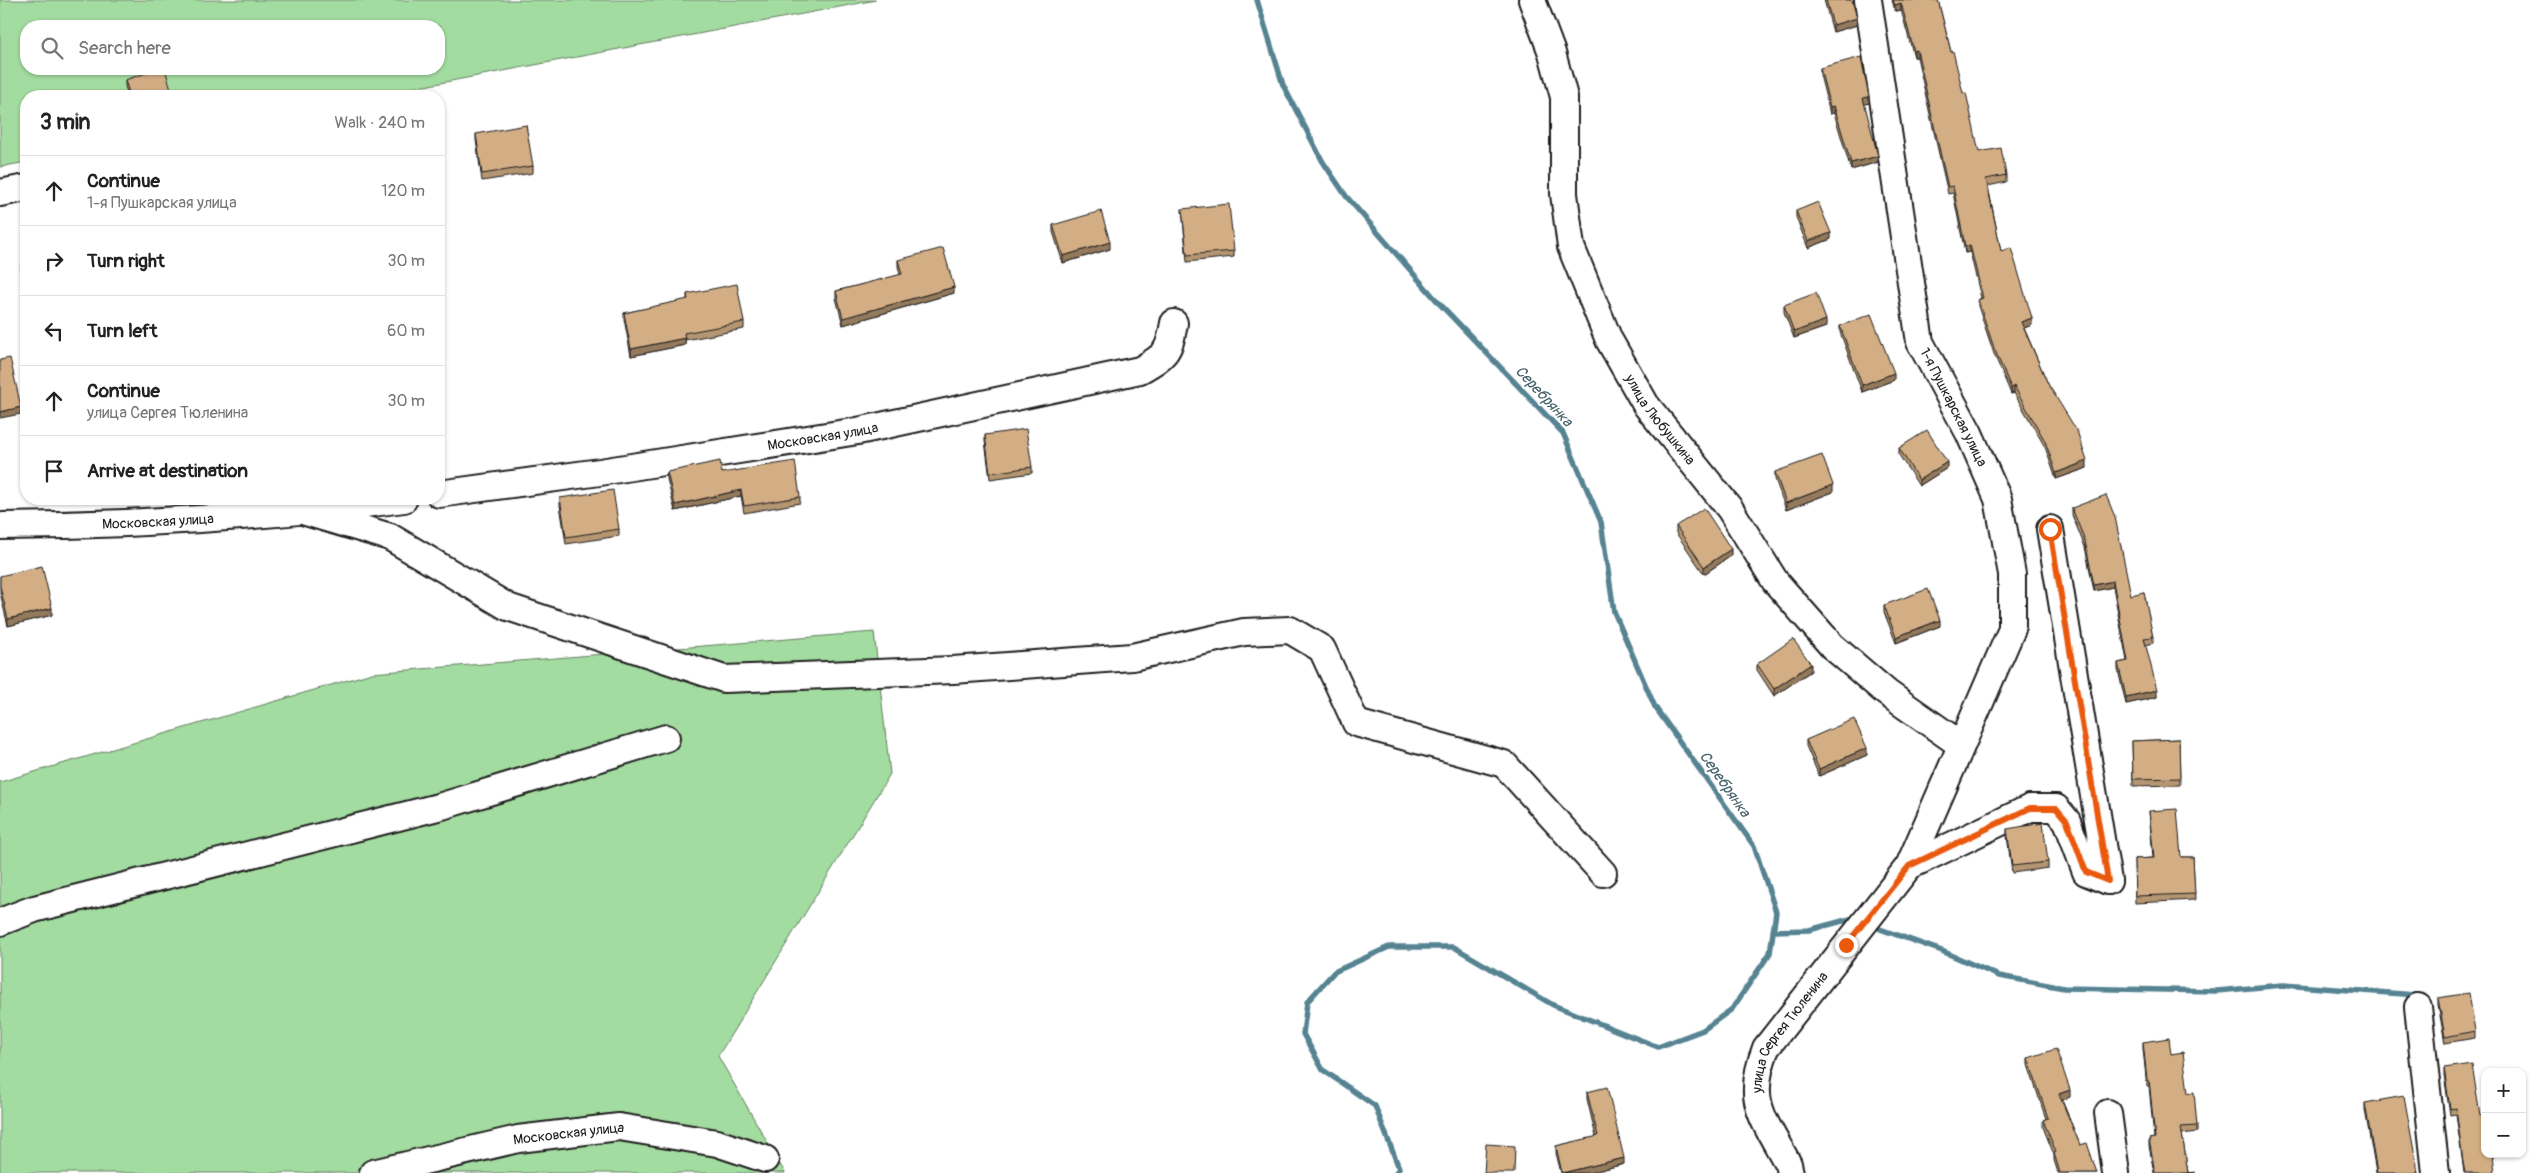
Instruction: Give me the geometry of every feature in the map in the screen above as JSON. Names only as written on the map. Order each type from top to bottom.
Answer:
[{"type":"street","name":"улица Любушкина","points":[[1532,0],[1552,53],[1564,97],[1564,194],[1571,247],[1609,340],[1646,405],[1730,509],[1775,581],[1832,646],[1887,693],[1961,744]]},
{"type":"street","name":"1-я Пушкарская улица","points":[[1868,0],[1920,342],[1969,433],[1998,499],[2012,574],[2012,629],[1961,744]]},
{"type":"street","points":[[0,193],[20,189]]},
{"type":"street","name":"Московская улица","points":[[445,493],[600,472],[858,431],[1140,370],[1164,356],[1171,340],[1174,323]]},
{"type":"street","name":"Московская улица","points":[[0,526],[109,525],[306,512],[359,505]]},
{"type":"street","points":[[306,512],[390,537],[508,607],[724,679],[953,670],[1132,657],[1244,632],[1290,630],[1322,649],[1356,723],[1504,764],[1604,873]]},
{"type":"street","points":[[1909,866],[2030,808],[2056,808],[2067,821],[2086,872],[2108,881],[2050,529]]},
{"type":"street","points":[[0,922],[34,909],[442,806],[666,738]]},
{"type":"street","name":"улица Сергея Тюленина","points":[[1790,1173],[1788,1164],[1759,1110],[1756,1096],[1756,1074],[1766,1048],[1909,866],[1961,744]]},
{"type":"street","points":[[2418,1007],[2436,1173]]},
{"type":"street","points":[[2108,1113],[2116,1173]]},
{"type":"street","name":"Московская улица","points":[[373,1173],[518,1138],[619,1127],[717,1144],[765,1159]]},
{"type":"green space","points":[[0,0],[876,0],[404,90],[20,90],[20,163],[0,167]]},
{"type":"green space","points":[[874,632],[890,774],[718,1056],[785,1173],[0,1173],[0,782],[372,673]]},
{"type":"building","points":[[1826,0],[1852,0],[1857,18],[1833,25]]},
{"type":"building","points":[[1893,0],[1938,0],[1963,93],[1966,93],[1979,152],[2001,148],[2006,175],[1986,179],[2001,251],[2011,248],[2032,318],[2021,322],[2048,384],[2077,431],[2087,461],[2056,473],[2045,441],[2014,386],[2011,388],[1994,348],[1978,300],[1983,298],[1970,245],[1965,246],[1953,186],[1948,187],[1917,50],[1914,51],[1901,3],[1895,5]]},
{"type":"building","points":[[1861,57],[1869,97],[1863,98],[1878,156],[1851,163],[1834,106],[1830,107],[1820,68]]},
{"type":"building","points":[[140,75],[167,75],[171,90],[128,90],[125,80]]},
{"type":"building","points":[[526,125],[533,166],[482,174],[476,134]]},
{"type":"building","points":[[1818,202],[1831,233],[1808,241],[1796,211]]},
{"type":"building","points":[[1229,204],[1234,251],[1187,255],[1182,209]]},
{"type":"building","points":[[1101,211],[1110,242],[1063,256],[1053,225]]},
{"type":"building","points":[[943,248],[954,287],[843,318],[836,291],[902,274],[898,260]]},
{"type":"building","points":[[737,284],[744,322],[684,333],[685,338],[631,349],[624,313],[688,299],[687,294]]},
{"type":"building","points":[[1816,293],[1826,320],[1794,332],[1784,305]]},
{"type":"building","points":[[1871,314],[1894,373],[1862,385],[1840,326]]},
{"type":"building","points":[[10,358],[20,407],[0,412],[0,360]]},
{"type":"building","points":[[1026,429],[1032,467],[990,473],[985,435]]},
{"type":"building","points":[[1927,430],[1947,462],[1919,480],[1899,448]]},
{"type":"building","points":[[1822,455],[1833,485],[1786,503],[1775,472]]},
{"type":"building","points":[[720,461],[722,473],[795,461],[800,497],[744,506],[741,490],[675,505],[667,472]]},
{"type":"building","points":[[613,490],[619,529],[566,537],[560,498]]},
{"type":"building","points":[[2106,495],[2115,517],[2131,595],[2144,592],[2153,637],[2144,638],[2157,690],[2126,697],[2118,663],[2128,661],[2113,581],[2094,585],[2085,541],[2072,508]]},
{"type":"building","points":[[1704,508],[1731,549],[1704,567],[1676,526]]},
{"type":"building","points":[[42,566],[52,608],[8,619],[0,586],[0,576]]},
{"type":"building","points":[[1928,589],[1940,620],[1896,637],[1884,605]]},
{"type":"building","points":[[1793,639],[1811,664],[1774,689],[1757,664]]},
{"type":"building","points":[[1854,719],[1867,748],[1819,769],[1806,740]]},
{"type":"building","points":[[2179,739],[2180,778],[2133,779],[2132,741]]},
{"type":"building","points":[[2177,809],[2181,857],[2193,857],[2195,894],[2135,896],[2134,859],[2154,858],[2149,811]]},
{"type":"building","points":[[2043,823],[2048,862],[2012,866],[2007,829]]},
{"type":"building","points":[[2469,993],[2475,1031],[2445,1037],[2438,998]]},
{"type":"building","points":[[2169,1038],[2171,1054],[2183,1052],[2188,1093],[2194,1092],[2197,1126],[2181,1127],[2188,1173],[2155,1173],[2149,1139],[2155,1138],[2143,1042]]},
{"type":"building","points":[[2056,1049],[2070,1090],[2059,1094],[2080,1145],[2087,1143],[2097,1173],[2060,1173],[2054,1153],[2056,1152],[2043,1120],[2048,1118],[2028,1058]]},
{"type":"building","points":[[2472,1064],[2481,1116],[2481,1158],[2493,1158],[2495,1173],[2465,1173],[2456,1108],[2450,1109],[2444,1068]]},
{"type":"building","points":[[1607,1087],[1624,1158],[1562,1173],[1556,1146],[1598,1136],[1587,1092]]},
{"type":"building","points":[[2404,1096],[2418,1173],[2377,1173],[2365,1103]]},
{"type":"building","points":[[1486,1144],[1515,1146],[1514,1173],[1484,1173]]},
{"type":"waterway","name":"Серебрянка","points":[[1257,0],[1283,85],[1323,162],[1346,196],[1438,302],[1563,433],[1601,522],[1614,612],[1655,707],[1754,846],[1776,912],[1770,953],[1732,1009],[1703,1030],[1658,1047],[1553,1005],[1454,947],[1389,947],[1334,972],[1307,1002],[1303,1034],[1323,1070],[1375,1106],[1399,1168],[1396,1173]]},
{"type":"waterway","points":[[1773,931],[1809,930],[1850,919]]},
{"type":"waterway","points":[[1880,929],[1942,951],[1999,976],[2064,988],[2217,991],[2283,985],[2416,995]]},
{"type":"route","points":[[1846,945],[1909,866],[2030,808],[2056,808],[2067,821],[2086,872],[2108,881],[2050,529]]}]
